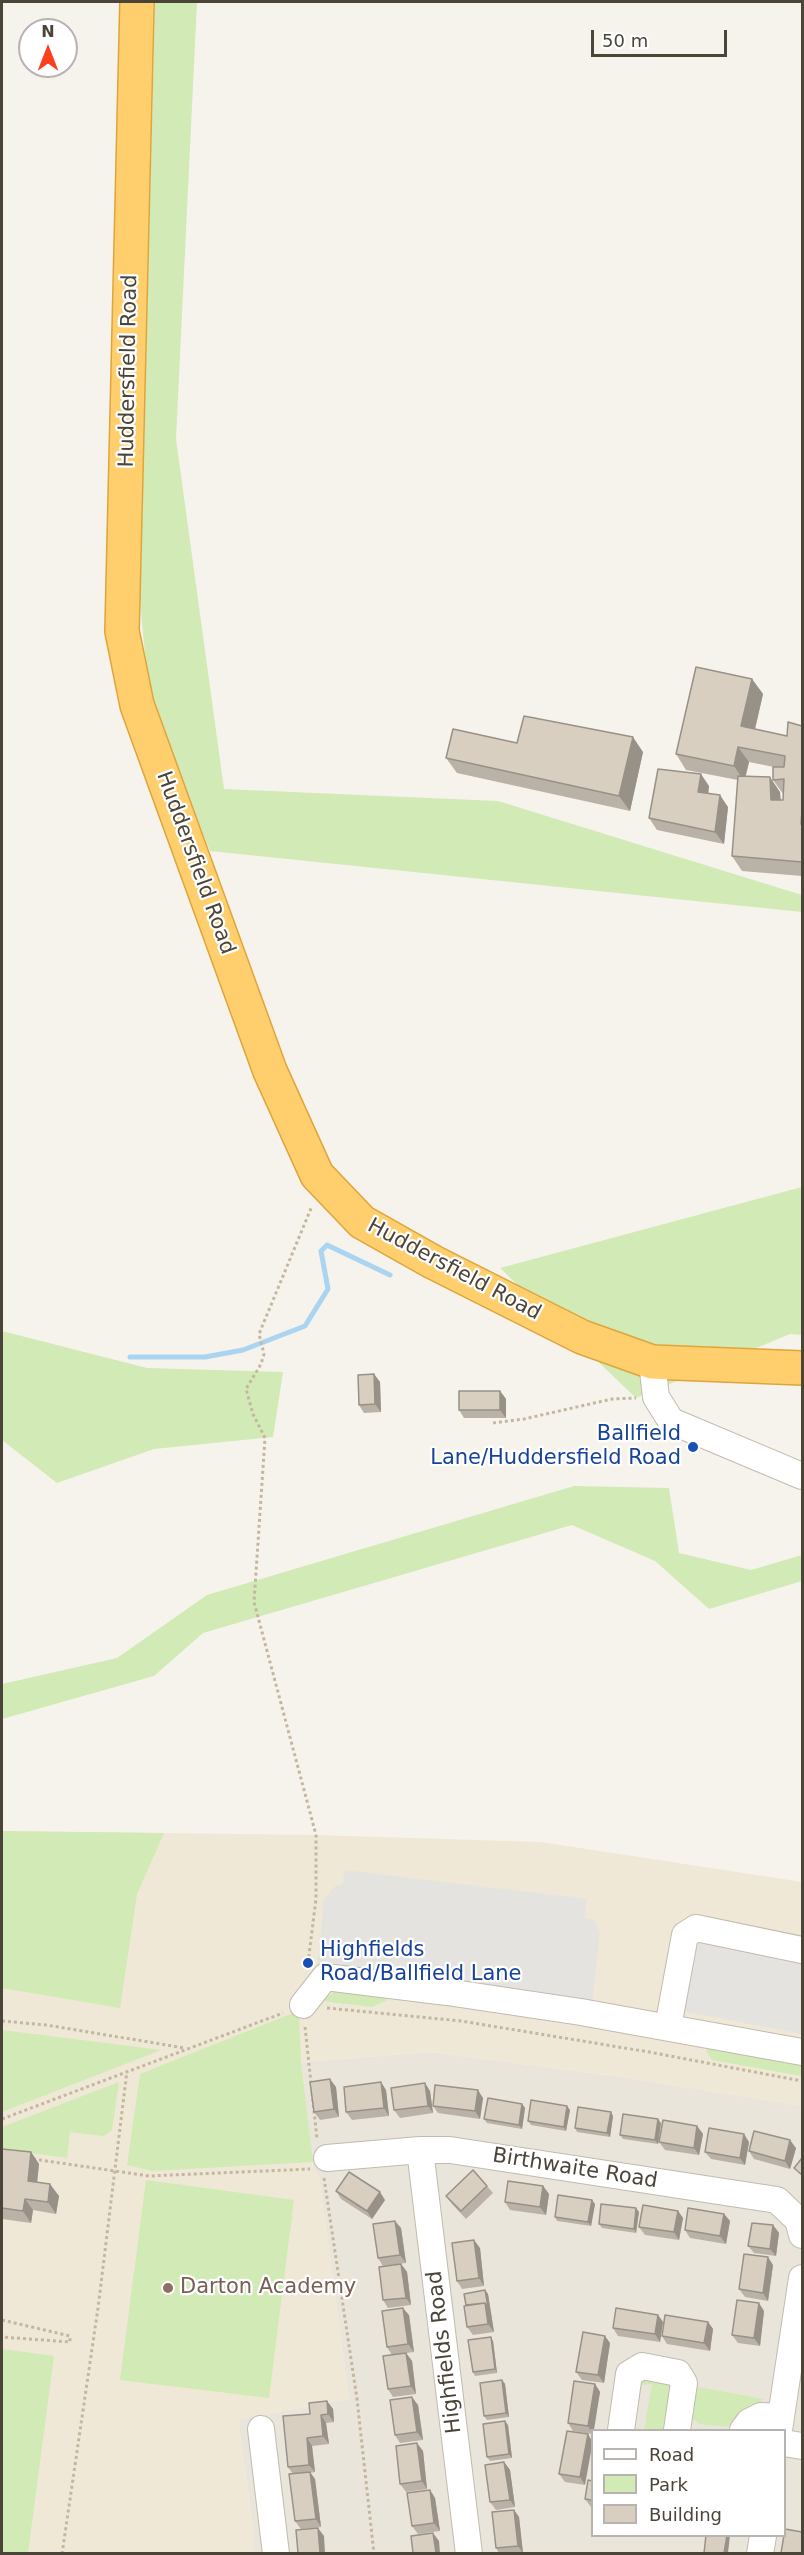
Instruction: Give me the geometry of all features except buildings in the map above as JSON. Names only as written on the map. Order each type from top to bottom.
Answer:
[{"type":"highway","name":"Huddersfield Road","points":[[137,2],[123,631],[137,705],[270,1071],[317,1175],[363,1222],[434,1262],[582,1336],[652,1362],[802,1368]]},
{"type":"street","points":[[652,1362],[656,1397],[671,1421],[802,1476]]},
{"type":"street","points":[[668,2027],[685,1935],[696,1928],[802,1950]]},
{"type":"street","points":[[303,2006],[325,1977],[581,2012],[802,2052]]},
{"type":"street","name":"Birthwaite Road","points":[[327,2158],[420,2150],[450,2150],[777,2200],[798,2220],[802,2235]]},
{"type":"street","name":"Highfields Road","points":[[420,2150],[469,2553]]},
{"type":"street","points":[[744,2429],[749,2422],[761,2416],[780,2424],[802,2278]]},
{"type":"street","points":[[621,2429],[629,2374],[642,2366],[678,2373],[684,2383],[678,2429]]},
{"type":"street","points":[[261,2429],[276,2553]]},
{"type":"street","points":[[786,2443],[802,2446]]},
{"type":"street","points":[[760,2553],[763,2537]]},
{"type":"path","points":[[315,1200],[260,1334],[264,1354],[246,1389],[253,1413],[265,1438],[254,1602],[316,1835],[316,1899],[303,2006],[317,2143],[327,2158],[323,2172],[357,2398],[374,2553]]},
{"type":"path","points":[[493,1423],[524,1419],[612,1399],[656,1397]]},
{"type":"path","points":[[2,2119],[303,2006],[461,2021],[649,2052],[802,2081]]},
{"type":"path","points":[[2,2021],[46,2025],[187,2048]]},
{"type":"path","points":[[62,2553],[98,2308],[127,2071]]},
{"type":"path","points":[[24,2158],[149,2176],[313,2169],[327,2158]]},
{"type":"path","points":[[2,2320],[70,2336],[70,2342],[2,2337]]},
{"type":"shaded area","name":"Darton Academy","points":[[2,1831],[316,1835],[541,1842],[802,1882],[802,2106],[630,2078],[431,2052],[302,2062],[313,2169],[319,2176],[349,2399],[238,2419],[253,2528],[252,2553],[2,2554]]},
{"type":"shaded area","points":[[344,1870],[587,1899],[584,1918],[594,1919],[600,1933],[592,2003],[317,1966],[324,1900],[335,1886],[343,1884]]},
{"type":"shaded area","points":[[691,1937],[802,1954],[802,2034],[677,2010]]},
{"type":"shaded area","points":[[431,2052],[630,2078],[802,2106],[802,2553],[252,2553],[253,2528],[238,2419],[349,2399],[319,2177],[313,2169],[301,2062]]},
{"type":"green space","points":[[155,2],[197,2],[176,439],[224,789],[498,801],[802,895],[802,912],[210,851],[150,704],[140,603]]},
{"type":"green space","points":[[802,1187],[802,1335],[790,1334],[636,1398],[500,1268]]},
{"type":"green space","points":[[2,1331],[147,1368],[283,1372],[273,1437],[154,1449],[57,1483],[2,1440]]},
{"type":"green space","points":[[574,1486],[669,1488],[679,1553],[751,1570],[802,1555],[802,1581],[709,1609],[655,1561],[572,1525],[203,1633],[154,1676],[2,1719],[2,1684],[117,1658],[207,1595]]},
{"type":"green space","points":[[2,1831],[164,1833],[137,1894],[120,2008],[2,1988]]},
{"type":"green space","points":[[339,1988],[378,1991],[387,2000],[372,2007],[322,2001]]},
{"type":"green space","points":[[293,2013],[299,2015],[301,2062],[313,2162],[153,2171],[127,2165],[140,2074]]},
{"type":"green space","points":[[2,2030],[161,2050],[2,2112]]},
{"type":"green space","points":[[717,2045],[802,2061],[802,2076],[712,2060],[706,2050]]},
{"type":"green space","points":[[119,2082],[112,2130],[104,2136],[70,2132],[67,2158],[2,2149],[2,2127]]},
{"type":"green space","points":[[146,2180],[294,2200],[269,2398],[120,2380]]},
{"type":"green space","points":[[2,2349],[54,2356],[28,2553],[2,2553]]},
{"type":"green space","points":[[642,2376],[674,2384],[670,2429],[644,2429],[652,2384],[636,2386]]},
{"type":"green space","points":[[693,2386],[763,2399],[760,2404],[739,2415],[728,2427],[700,2424],[690,2417]]},
{"type":"waterway","points":[[130,1357],[205,1357],[243,1350],[305,1326],[328,1289],[321,1251],[327,1245],[390,1275]]},
{"type":"place","name":"Ballfield Lane/Huddersfield Road","points":[[693,1447]]},
{"type":"place","name":"Highfields Road/Ballfield Lane","points":[[308,1963]]},
{"type":"place","name":"Darton Academy","points":[[168,2288]]}]
